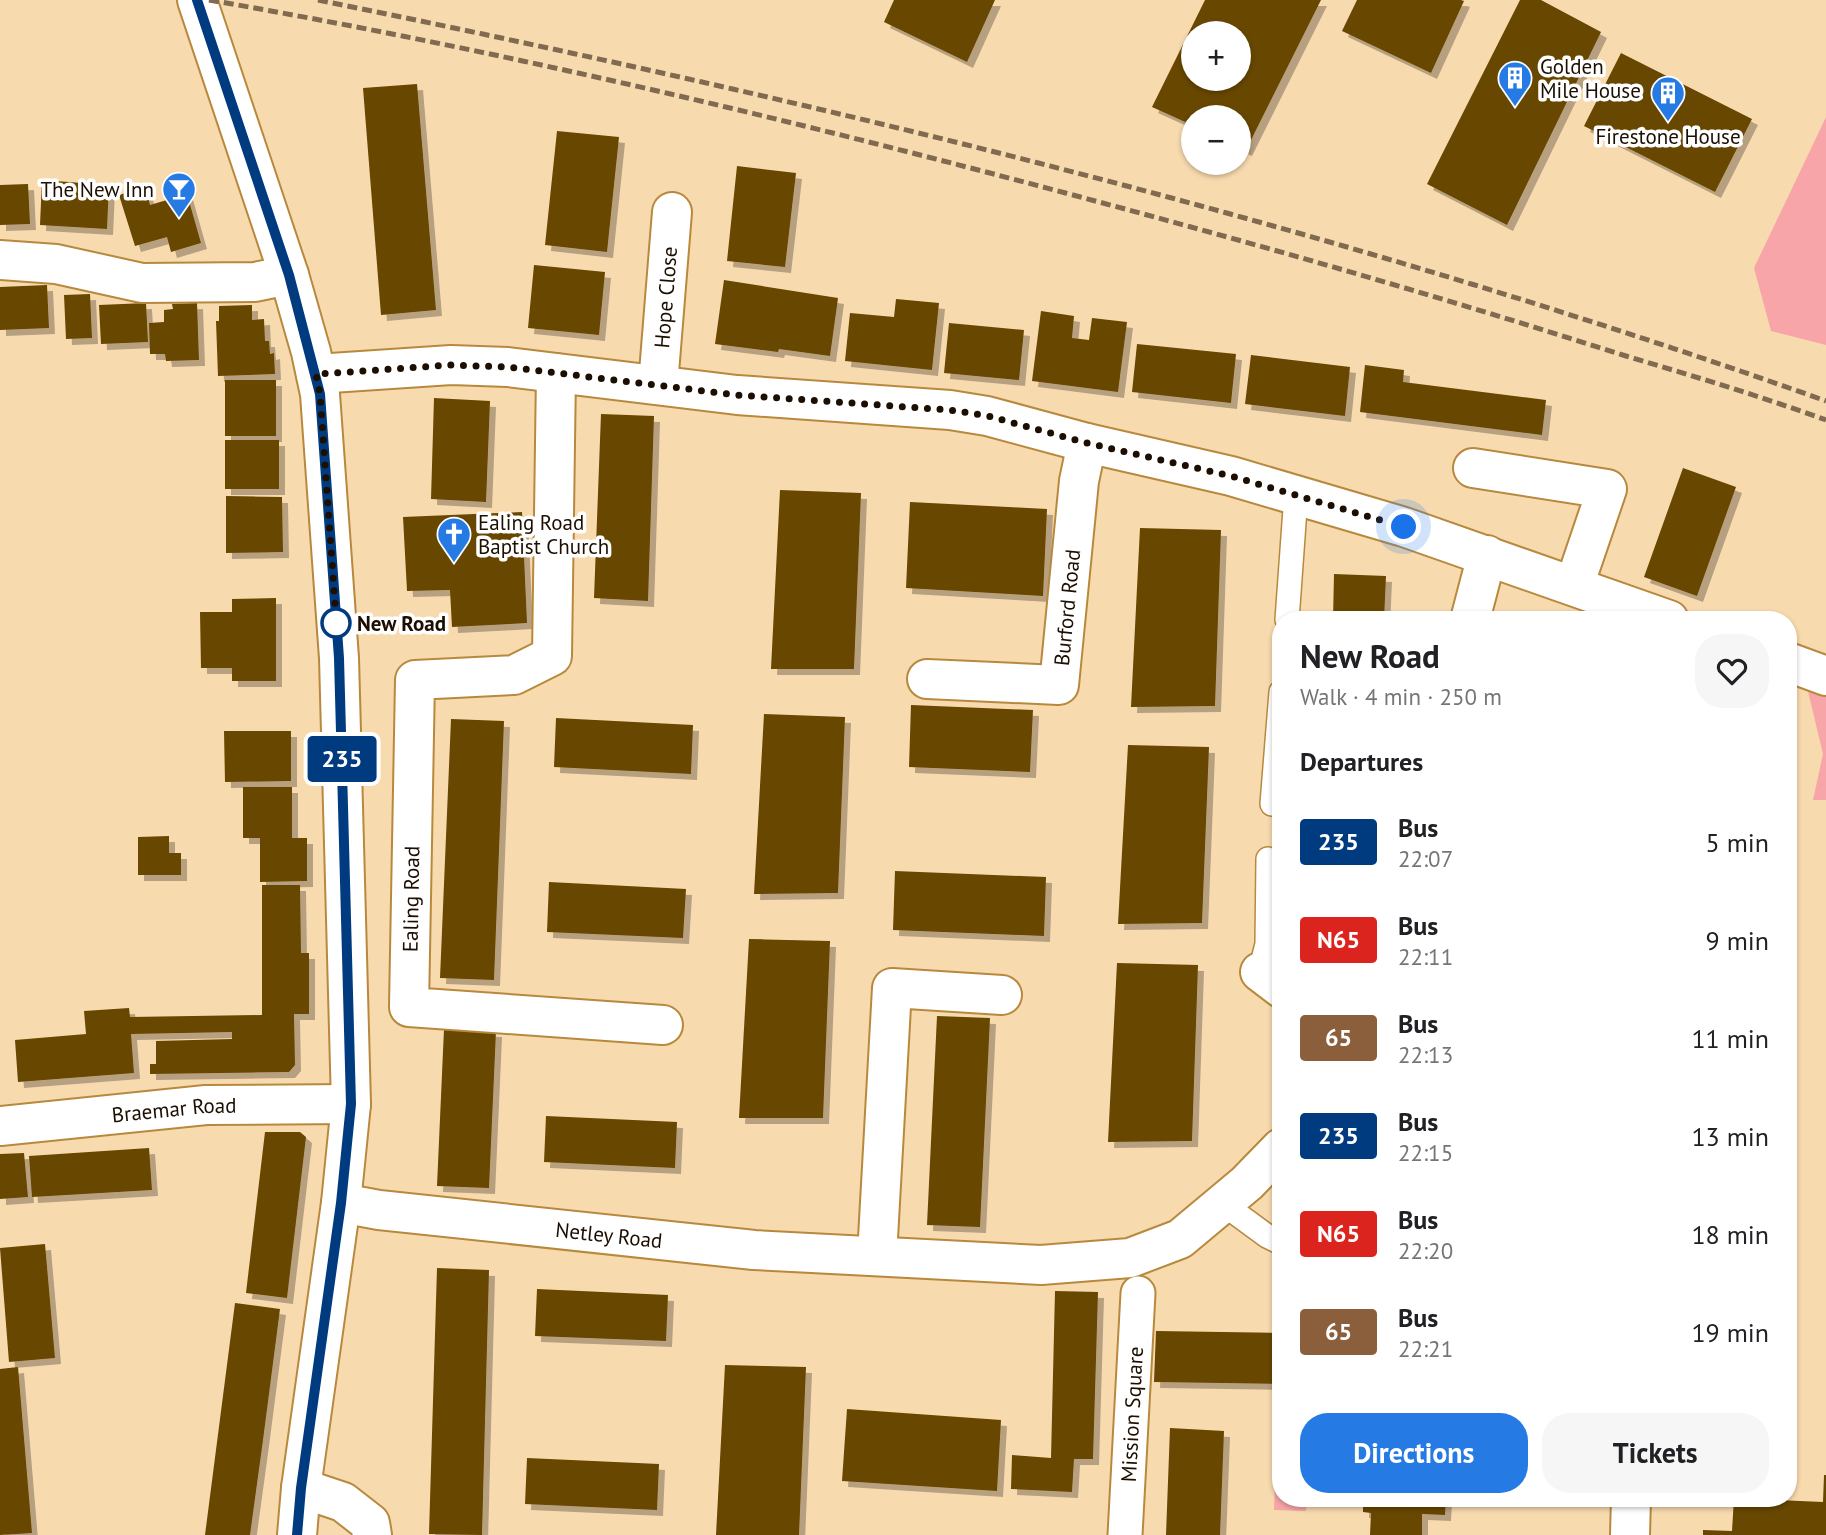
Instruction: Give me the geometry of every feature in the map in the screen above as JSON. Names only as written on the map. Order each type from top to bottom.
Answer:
[{"type":"street","points":[[197,0],[289,275],[316,374],[320,394],[339,658],[351,1104],[341,1203],[301,1488],[297,1535]]},
{"type":"street","name":"Hope Close","points":[[658,385],[672,212]]},
{"type":"street","points":[[0,260],[56,264],[142,283],[255,282],[289,275]]},
{"type":"street","points":[[316,374],[450,365],[508,367],[737,395],[950,410],[988,416],[1087,443],[1231,476],[1404,527],[1644,611]]},
{"type":"street","name":"Ealing Road","points":[[556,373],[552,656],[514,675],[415,680],[409,1007],[663,1025]]},
{"type":"street","name":"Burford Road","points":[[928,680],[1059,685],[1079,481],[1087,443]]},
{"type":"street","points":[[1473,468],[1607,489],[1574,586]]},
{"type":"street","points":[[1472,611],[1487,555]]},
{"type":"street","points":[[1797,665],[1826,676]]},
{"type":"street","points":[[877,1256],[892,988],[1002,995]]},
{"type":"street","name":"Braemar Road","points":[[0,1126],[206,1105],[351,1104]]},
{"type":"street","name":"Netley Road","points":[[341,1203],[674,1243],[754,1250],[1041,1265],[1130,1258],[1180,1239],[1247,1183],[1272,1157]]},
{"type":"street","name":"Mission Square","points":[[1125,1535],[1138,1293]]},
{"type":"street","points":[[301,1488],[343,1502],[370,1523],[372,1535]]},
{"type":"street","points":[[1630,1535],[1631,1507]]},
{"type":"lane","points":[[1288,611],[1296,495]]},
{"type":"lane","points":[[1269,859],[1267,944],[1270,980]]},
{"type":"lane","points":[[1222,1203],[1272,1238]]},
{"type":"shaded area","points":[[1826,117],[1826,345],[1771,331],[1754,268]]},
{"type":"shaded area","points":[[1807,687],[1826,694],[1826,800],[1813,800],[1823,754]]},
{"type":"shaded area","points":[[1274,1507],[1306,1507],[1306,1511],[1274,1510]]},
{"type":"building","points":[[894,0],[995,0],[967,62],[884,22]]},
{"type":"building","points":[[1205,0],[1321,0],[1251,140],[1251,105],[1181,105],[1181,120],[1152,107],[1181,48],[1181,91],[1251,91],[1251,21],[1195,21]]},
{"type":"building","points":[[1357,0],[1464,1],[1431,73],[1342,31]]},
{"type":"building","name":"Golden Mile House","points":[[1520,0],[1541,0],[1601,32],[1507,225],[1427,184]]},
{"type":"building","name":"Firestone House","points":[[1621,53],[1752,119],[1715,192],[1584,126]]},
{"type":"building","points":[[417,84],[436,310],[381,315],[363,88]]},
{"type":"building","points":[[557,131],[619,137],[607,252],[545,245]]},
{"type":"building","points":[[737,166],[796,173],[785,267],[727,261]]},
{"type":"building","points":[[42,180],[109,185],[107,229],[40,225]]},
{"type":"building","points":[[28,184],[30,224],[0,225],[0,185]]},
{"type":"building","points":[[145,187],[150,205],[187,194],[201,243],[171,252],[167,237],[135,246],[119,195]]},
{"type":"building","points":[[534,265],[605,272],[599,335],[528,328]]},
{"type":"building","points":[[724,280],[838,298],[830,356],[715,344]]},
{"type":"building","points":[[47,285],[49,328],[0,330],[0,287]]},
{"type":"building","points":[[90,294],[92,338],[66,339],[64,295]]},
{"type":"building","points":[[896,299],[939,303],[932,370],[845,361],[850,313],[894,317]]},
{"type":"building","points":[[146,303],[148,342],[101,344],[99,305]]},
{"type":"building","points":[[197,303],[199,360],[166,361],[165,354],[150,354],[149,323],[164,322],[164,310],[173,309],[172,304]]},
{"type":"building","points":[[252,305],[252,320],[264,319],[265,341],[269,341],[270,354],[274,353],[275,374],[218,376],[216,321],[219,321],[219,306]]},
{"type":"building","points":[[1041,311],[1074,316],[1072,338],[1089,340],[1092,318],[1127,322],[1118,392],[1032,381]]},
{"type":"building","points":[[949,323],[1024,330],[1019,380],[944,373]]},
{"type":"building","points":[[1137,344],[1236,354],[1231,403],[1132,392]]},
{"type":"building","points":[[1251,355],[1350,367],[1345,416],[1245,404]]},
{"type":"building","points":[[1365,365],[1404,370],[1403,382],[1546,400],[1542,435],[1360,412]]},
{"type":"building","points":[[225,380],[276,380],[276,436],[225,436]]},
{"type":"building","points":[[434,398],[490,401],[486,502],[431,499]]},
{"type":"building","points":[[601,414],[654,416],[648,601],[594,598]]},
{"type":"building","points":[[225,440],[279,440],[279,489],[225,489]]},
{"type":"building","points":[[1683,468],[1736,487],[1697,596],[1644,577]]},
{"type":"building","points":[[780,490],[861,493],[854,669],[771,669]]},
{"type":"building","points":[[226,496],[282,497],[283,552],[226,553]]},
{"type":"building","points":[[910,502],[1047,509],[1043,596],[906,588]]},
{"type":"building","points":[[522,512],[527,623],[452,627],[450,590],[407,591],[403,517]]},
{"type":"building","points":[[1140,528],[1221,530],[1215,706],[1131,707]]},
{"type":"building","points":[[1334,574],[1386,576],[1384,611],[1333,611]]},
{"type":"building","points":[[276,598],[276,681],[232,681],[232,668],[201,668],[200,612],[232,612],[232,599]]},
{"type":"building","points":[[911,705],[1033,710],[1030,772],[909,767]]},
{"type":"building","points":[[764,714],[845,717],[838,893],[754,894]]},
{"type":"building","points":[[556,718],[693,725],[691,774],[554,767]]},
{"type":"building","points":[[451,719],[504,721],[494,980],[440,978]]},
{"type":"building","points":[[224,731],[291,731],[291,781],[225,782]]},
{"type":"building","points":[[1128,745],[1209,747],[1202,923],[1118,924]]},
{"type":"building","points":[[243,787],[292,787],[292,838],[307,838],[307,881],[260,882],[260,838],[243,838]]},
{"type":"building","points":[[169,836],[169,853],[181,853],[181,875],[138,875],[138,837]]},
{"type":"building","points":[[895,871],[1046,877],[1044,936],[893,930]]},
{"type":"building","points":[[549,882],[686,889],[683,938],[547,932]]},
{"type":"building","points":[[262,885],[300,885],[301,953],[309,953],[309,1014],[294,1014],[295,1065],[289,1072],[150,1074],[150,1064],[156,1064],[156,1041],[232,1039],[232,1032],[131,1034],[134,1073],[18,1082],[15,1040],[86,1034],[84,1011],[129,1008],[130,1017],[262,1015]]},
{"type":"building","points":[[749,939],[830,941],[823,1118],[739,1118]]},
{"type":"building","points":[[1117,963],[1198,965],[1192,1141],[1108,1142]]},
{"type":"building","points":[[937,1016],[990,1018],[980,1227],[927,1225]]},
{"type":"building","points":[[444,1029],[496,1031],[489,1188],[437,1186]]},
{"type":"building","points":[[546,1116],[677,1122],[675,1168],[544,1162]]},
{"type":"building","points":[[265,1132],[300,1132],[306,1137],[287,1298],[246,1293]]},
{"type":"building","points":[[149,1148],[152,1190],[32,1197],[29,1156]]},
{"type":"building","points":[[24,1153],[28,1197],[0,1199],[0,1154]]},
{"type":"building","points":[[45,1244],[55,1358],[9,1362],[0,1248]]},
{"type":"building","points":[[437,1268],[489,1270],[482,1535],[429,1534]]},
{"type":"building","points":[[537,1289],[668,1295],[666,1341],[535,1336]]},
{"type":"building","points":[[1055,1291],[1098,1292],[1093,1459],[1074,1459],[1072,1492],[1011,1489],[1012,1455],[1051,1458]]},
{"type":"building","points":[[235,1303],[280,1309],[250,1535],[205,1535]]},
{"type":"building","points":[[1156,1331],[1272,1333],[1272,1384],[1154,1382]]},
{"type":"building","points":[[725,1365],[806,1367],[799,1535],[716,1535]]},
{"type":"building","points":[[18,1367],[32,1533],[0,1535],[0,1369]]},
{"type":"building","points":[[847,1409],[1001,1420],[997,1491],[842,1481]]},
{"type":"building","points":[[1170,1428],[1224,1431],[1220,1535],[1166,1535]]},
{"type":"building","points":[[527,1458],[659,1464],[657,1510],[525,1504]]},
{"type":"building","points":[[1826,1475],[1826,1535],[1703,1535],[1703,1530],[1732,1531],[1733,1507],[1797,1507],[1797,1501],[1823,1502]]},
{"type":"building","points":[[1363,1507],[1445,1507],[1445,1515],[1422,1514],[1422,1535],[1370,1535],[1371,1513],[1363,1512]]},
{"type":"railway","points":[[209,0],[333,22],[580,73],[947,162],[1355,273],[1726,386],[1826,420]]},
{"type":"railway","points":[[318,0],[890,126],[1268,224],[1455,279],[1826,401]]},
{"type":"bus line","name":"235","points":[[197,0],[289,275],[316,374],[320,394],[339,658],[351,1104],[341,1203],[301,1488],[297,1535]]},
{"type":"place","name":"Golden Mile House","points":[[1515,108]]},
{"type":"place","name":"Firestone House","points":[[1668,123]]},
{"type":"place","name":"The New Inn","points":[[179,219]]},
{"type":"place","name":"Ealing Road Baptist Church","points":[[454,564]]},
{"type":"place","name":"New Road","points":[[336,623]]},
{"type":"route","points":[[336,623],[337,632],[320,394],[316,374],[450,365],[508,367],[737,395],[950,410],[988,416],[1087,443],[1231,476],[1404,527]]}]
